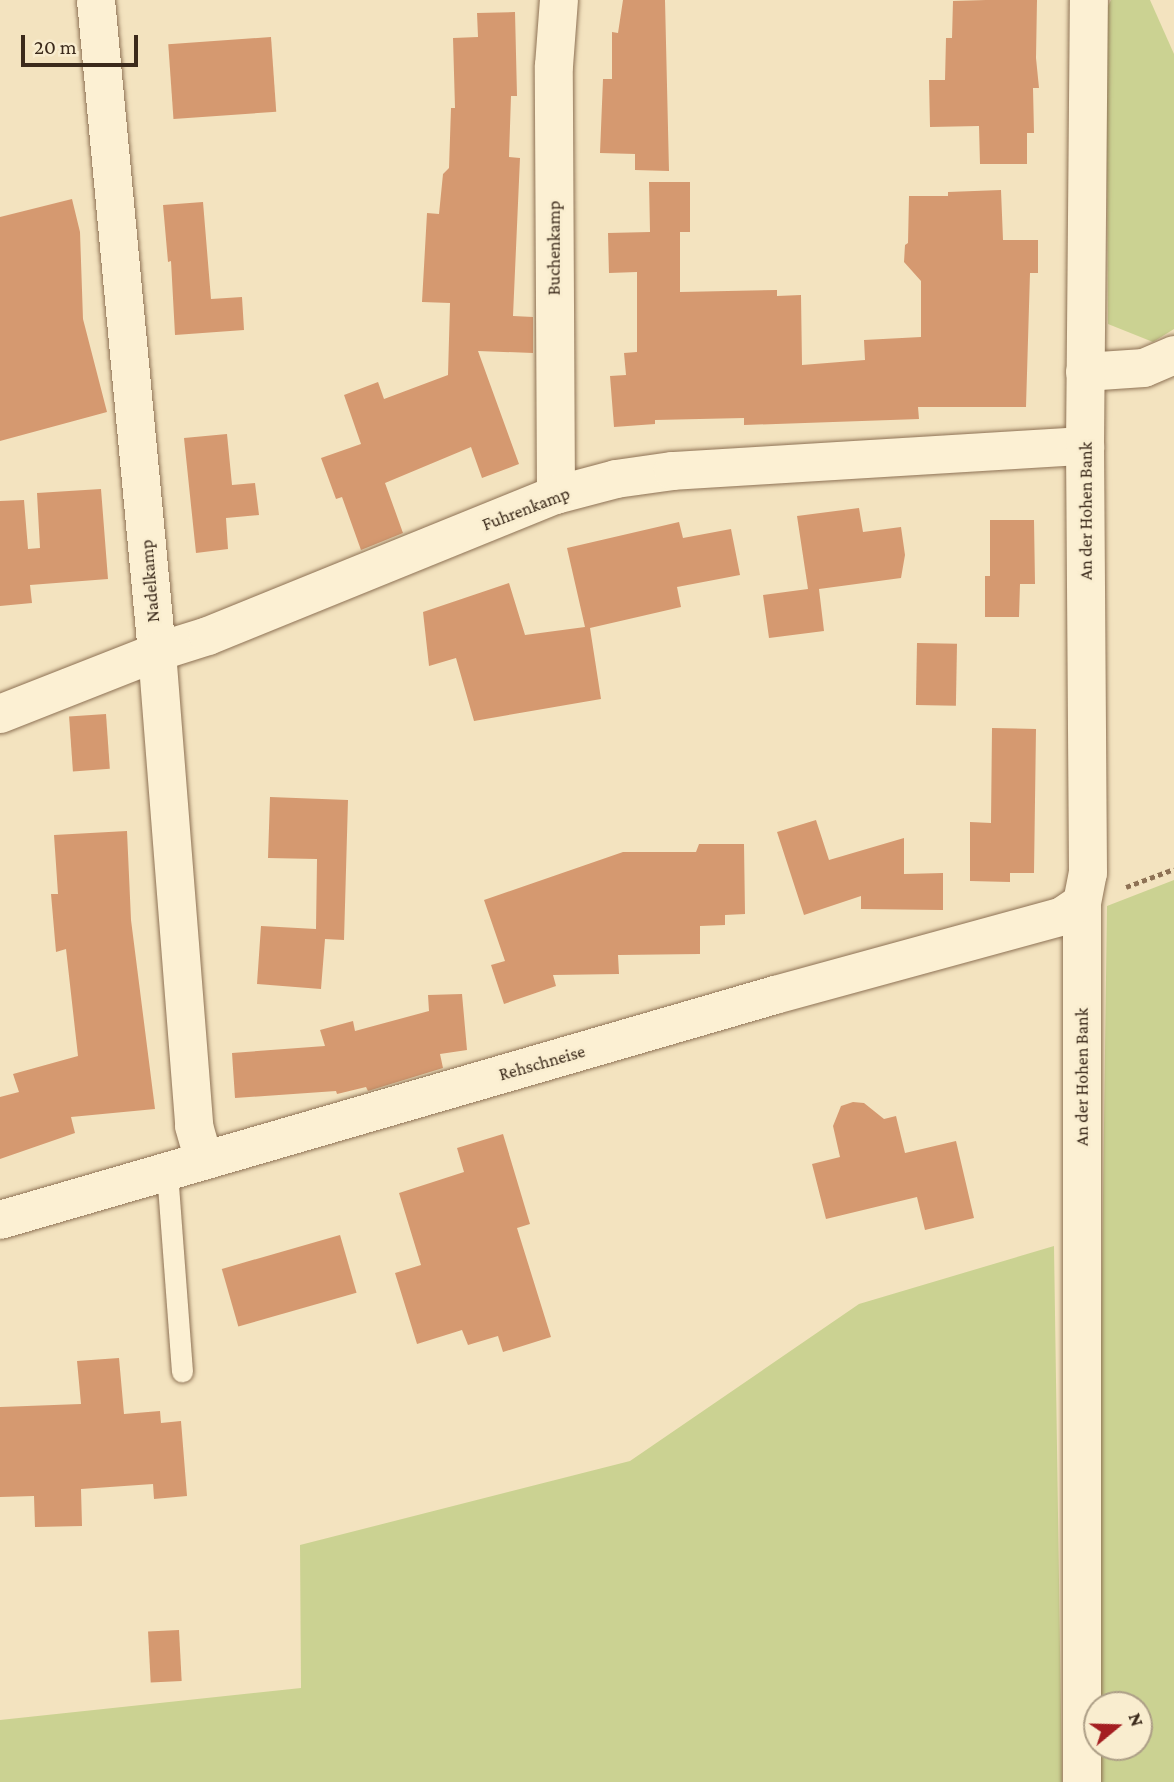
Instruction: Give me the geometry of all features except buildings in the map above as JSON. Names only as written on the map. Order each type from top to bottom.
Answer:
[{"type":"street","name":"Nadelkamp","points":[[96,0],[157,652],[194,1126],[204,1161]]},
{"type":"street","name":"Buchenkamp","points":[[556,495],[554,66],[559,0]]},
{"type":"street","name":"An der Hohen Bank","points":[[1082,1782],[1082,903],[1088,873],[1085,372],[1089,0]]},
{"type":"street","points":[[1085,372],[1144,368],[1174,355]]},
{"type":"street","name":"Fuhrenkamp","points":[[0,715],[157,652],[208,636],[556,495],[616,479],[673,471],[1085,446]]},
{"type":"street","name":"Rehschneise","points":[[0,1220],[775,995],[1060,917],[1082,903]]},
{"type":"lane","points":[[167,1172],[182,1371]]},
{"type":"green space","points":[[1111,0],[1150,0],[1174,54],[1174,329],[1153,342],[1108,324],[1106,10]]},
{"type":"green space","points":[[1174,880],[1174,1782],[1095,1782],[1095,1761],[1153,1761],[1153,1691],[1096,1691],[1107,906]]},
{"type":"green space","points":[[1054,1246],[1062,1782],[0,1782],[0,1720],[301,1688],[300,1545],[630,1461],[859,1304]]}]
